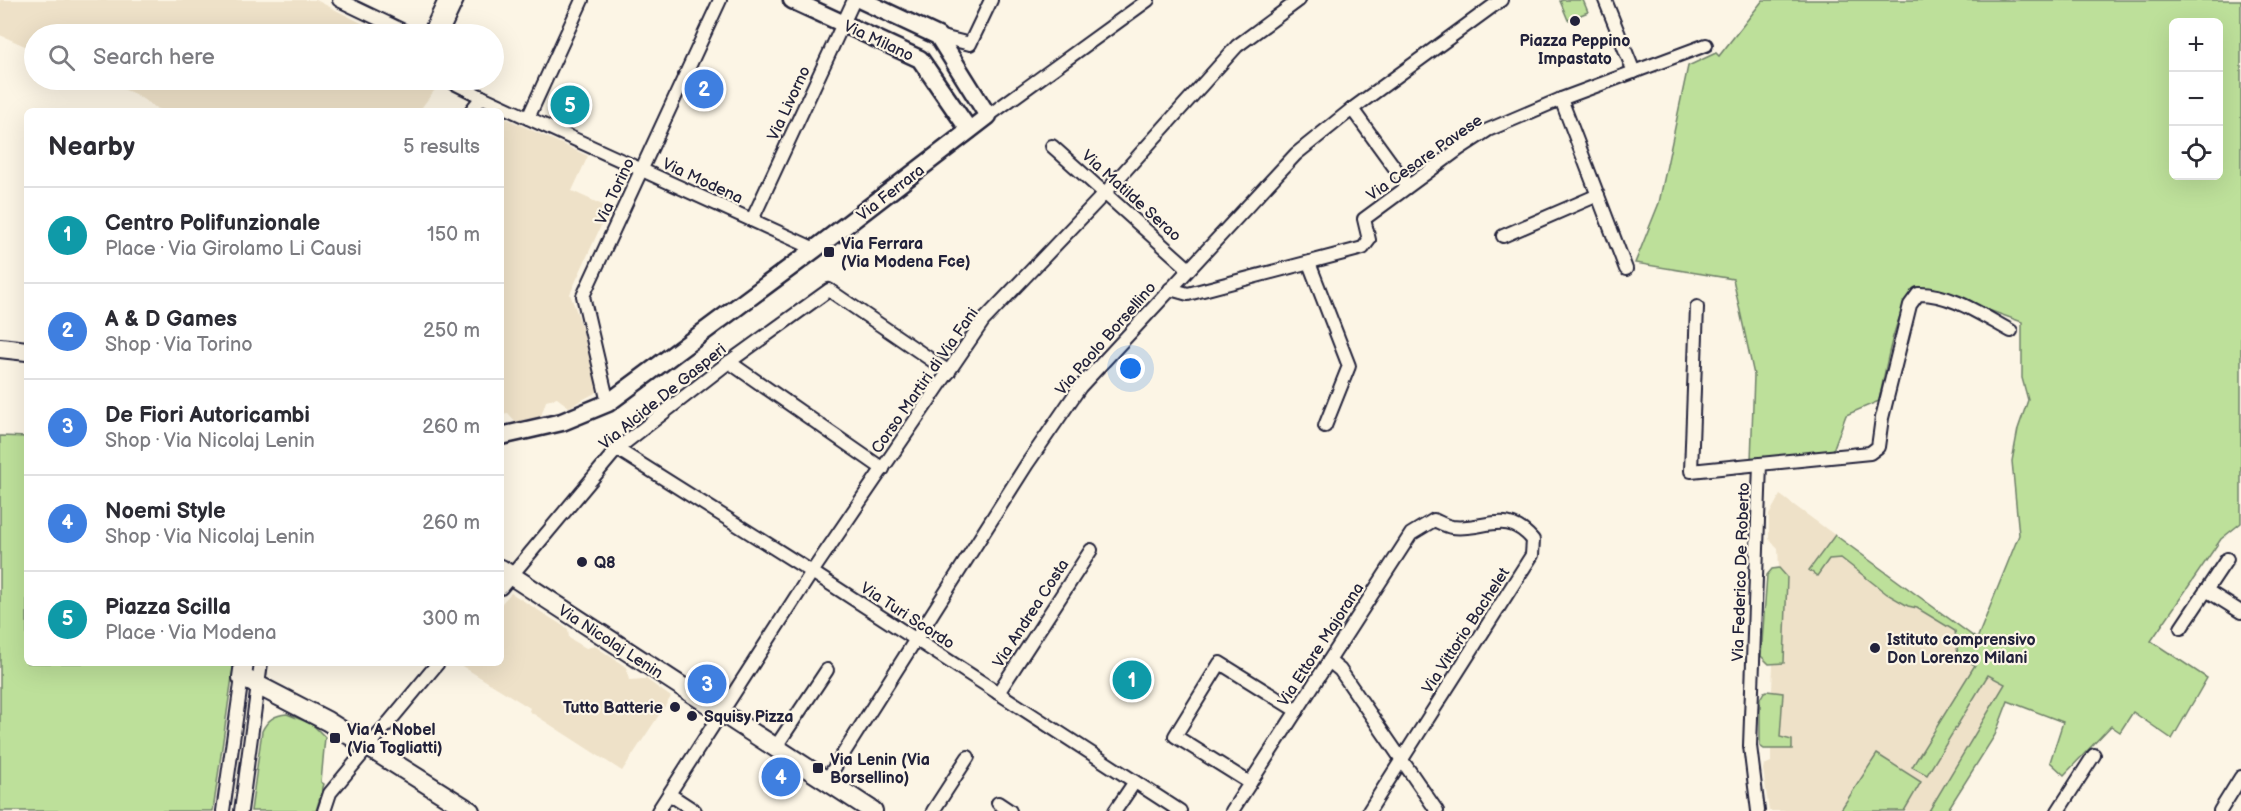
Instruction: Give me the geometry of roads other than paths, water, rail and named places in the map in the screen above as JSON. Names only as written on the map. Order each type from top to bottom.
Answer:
[{"type":"main road","points":[[0,348],[24,351]]},
{"type":"main road","name":"Via Nicolaj Lenin","points":[[505,578],[722,713],[873,811]]},
{"type":"main road","points":[[248,675],[470,811]]},
{"type":"street","points":[[339,0],[389,24]]},
{"type":"street","points":[[434,24],[445,0]]},
{"type":"street","points":[[446,24],[457,0]]},
{"type":"street","points":[[528,118],[582,0]]},
{"type":"street","name":"Via Torino","points":[[608,403],[583,296],[720,0]]},
{"type":"street","name":"Via Milano","points":[[792,0],[920,59],[969,130]]},
{"type":"street","name":"Via Livorno","points":[[752,220],[854,0]]},
{"type":"street","name":"Via Milano","points":[[861,0],[938,36],[988,116]]},
{"type":"street","points":[[938,36],[970,44],[991,0]]},
{"type":"street","name":"Via Ferrara","points":[[504,435],[562,422],[608,403],[815,249],[969,130],[1148,0]]},
{"type":"street","name":"Corso Martiri di Via Fani","points":[[658,811],[813,572],[983,321],[1105,193],[1237,46],[1299,0]]},
{"type":"street","name":"Via Paolo Borsellino","points":[[826,781],[1027,464],[1080,387],[1296,154],[1352,109],[1501,0]]},
{"type":"street","points":[[1605,0],[1634,72]]},
{"type":"street","name":"Via Cesare Pavese","points":[[1309,263],[1363,248],[1369,240],[1364,219],[1488,130],[1561,99],[1706,45]]},
{"type":"street","name":"Via Modena","points":[[468,90],[815,249]]},
{"type":"street","points":[[473,108],[482,97]]},
{"type":"street","points":[[1561,99],[1626,269]]},
{"type":"street","points":[[1352,109],[1408,186]]},
{"type":"street","name":"Via Matilde Serao","points":[[1052,146],[1189,269]]},
{"type":"street","points":[[1503,236],[1598,195]]},
{"type":"street","points":[[1170,289],[1188,294],[1309,263],[1349,366],[1325,426]]},
{"type":"street","name":"Via Alcide De Gasperi","points":[[505,578],[617,450],[729,362],[829,290],[949,372]]},
{"type":"street","name":"Via Federico De Roberto","points":[[1758,811],[1750,746],[1760,464],[1870,453],[1878,447],[1882,418],[1910,305],[1918,294],[1927,294],[1955,302],[2011,331]]},
{"type":"street","points":[[1697,308],[1691,471],[1760,464]]},
{"type":"street","points":[[729,362],[883,469]]},
{"type":"street","name":"Via Turi Scordo","points":[[617,450],[813,572],[1180,811]]},
{"type":"street","name":"Via Ettore Majorana","points":[[1232,811],[1411,534],[1434,520],[1451,527]]},
{"type":"street","name":"Via Vittorio Bachelet","points":[[1369,811],[1532,555],[1533,540],[1524,530],[1509,522],[1451,527]]},
{"type":"street","name":"Via Andrea Costa","points":[[998,693],[1091,550]]},
{"type":"street","points":[[2181,628],[2226,559]]},
{"type":"street","points":[[2206,590],[2241,612]]},
{"type":"street","points":[[1329,661],[1340,670],[1437,811]]},
{"type":"street","points":[[1250,783],[1175,736],[1220,663],[1297,711]]},
{"type":"street","points":[[324,811],[330,793],[435,666]]},
{"type":"street","points":[[775,748],[827,670]]},
{"type":"street","points":[[223,811],[248,675]]},
{"type":"street","points":[[242,811],[248,675]]},
{"type":"street","points":[[2058,811],[2094,755]]},
{"type":"street","points":[[933,811],[968,757]]},
{"type":"street","points":[[2220,811],[2241,777]]},
{"type":"street","points":[[1115,811],[1134,783]]},
{"type":"street","points":[[669,794],[695,811]]},
{"type":"street","points":[[998,803],[1010,811]]},
{"type":"place","name":"Piazza Peppino Impastato","points":[[1575,21]]},
{"type":"place","name":"A & D Games","points":[[704,89]]},
{"type":"place","name":"Piazza Scilla","points":[[570,105]]},
{"type":"place","name":"Via Ferrara (Via Modena Fce)","points":[[829,252]]},
{"type":"place","name":"Q8","points":[[582,562]]},
{"type":"place","name":"Istituto comprensivo Don Lorenzo Milani","points":[[1875,648]]},
{"type":"place","name":"Centro Polifunzionale","points":[[1132,680]]},
{"type":"place","name":"De Fiori Autoricambi","points":[[707,684]]},
{"type":"place","name":"Tutto Batterie","points":[[675,707]]},
{"type":"place","name":"Squisy Pizza","points":[[692,716]]},
{"type":"place","name":"Via A. Nobel (Via Togliatti)","points":[[335,738]]},
{"type":"place","name":"Via Lenin (Via Borsellino)","points":[[818,768]]},
{"type":"place","name":"Noemi Style","points":[[781,777]]}]
